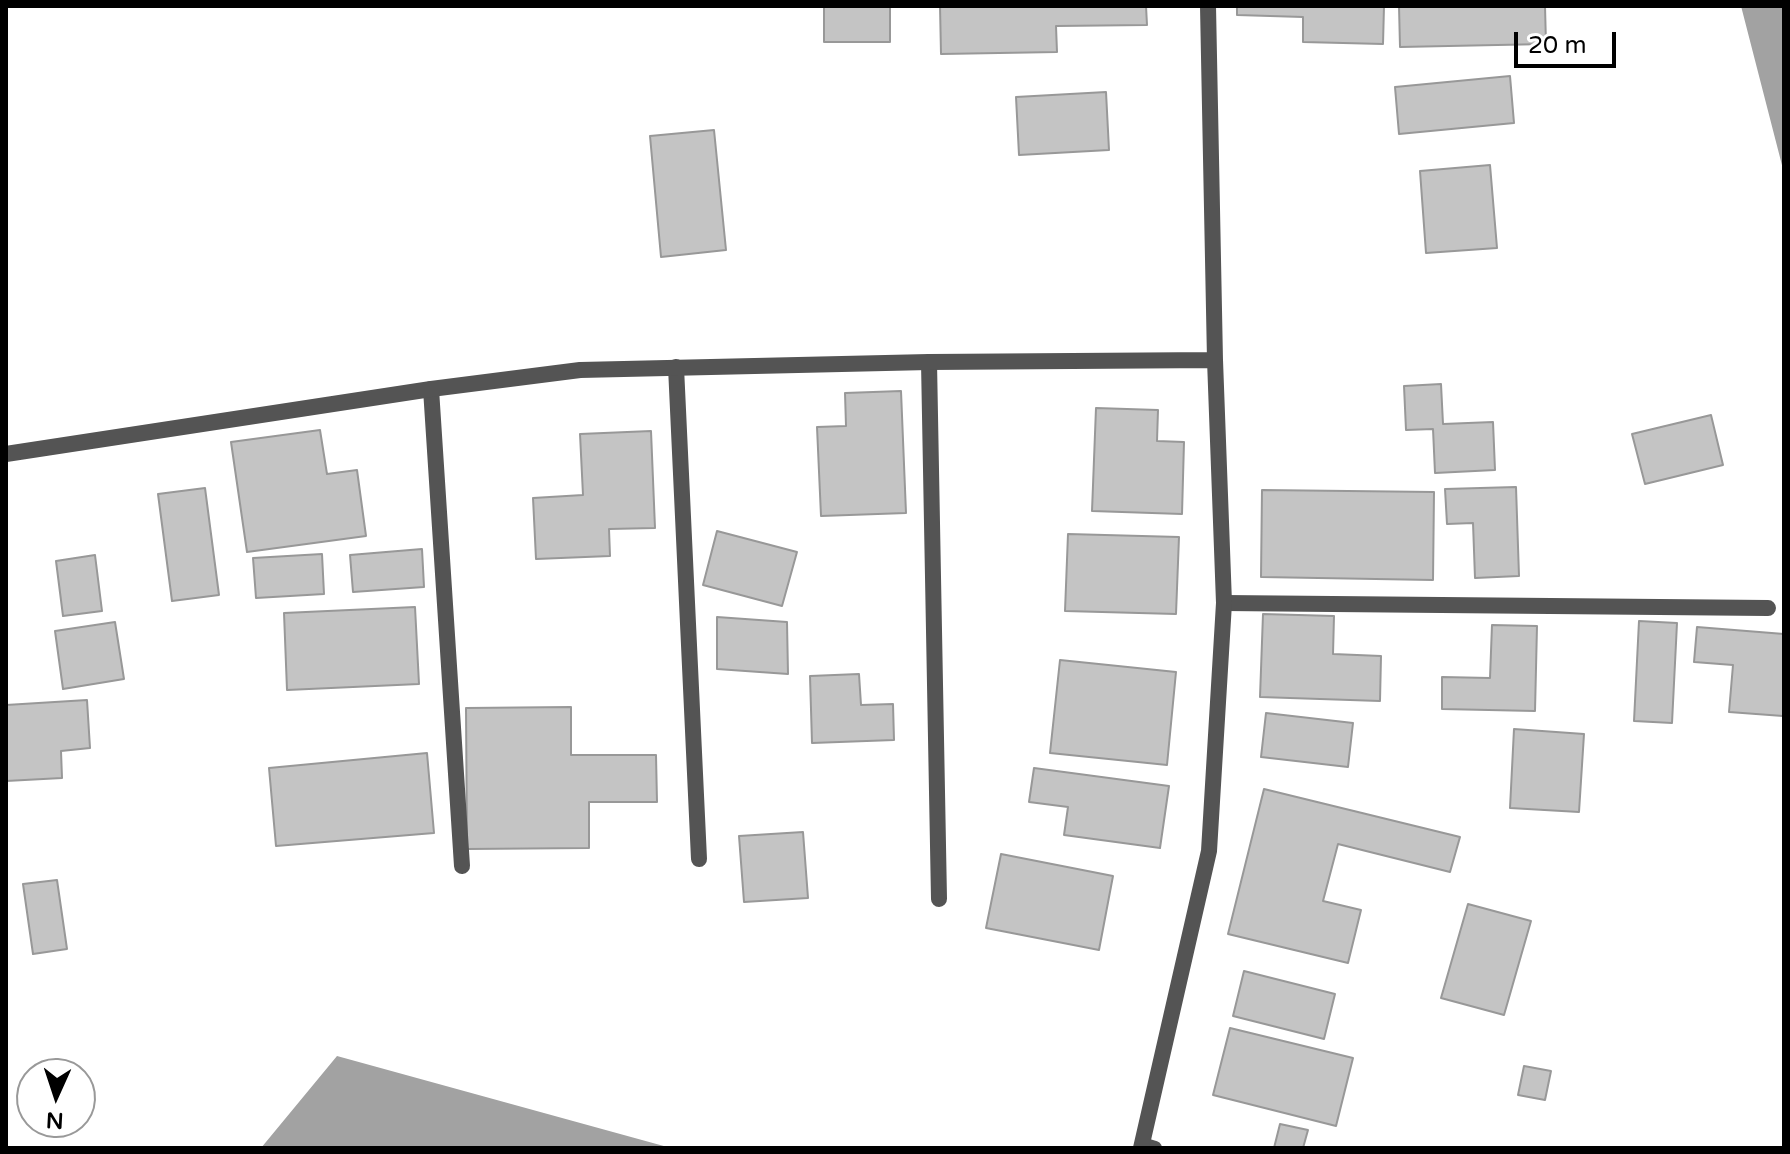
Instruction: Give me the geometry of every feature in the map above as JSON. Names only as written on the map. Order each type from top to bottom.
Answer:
[{"type":"street","points":[[1146,1147],[1209,851],[1224,603],[1215,360],[1208,6]]},
{"type":"street","points":[[6,454],[431,389],[580,370],[929,362],[1215,360]]},
{"type":"street","points":[[929,362],[939,899]]},
{"type":"street","points":[[676,367],[699,859]]},
{"type":"street","points":[[431,389],[462,866]]},
{"type":"street","points":[[1224,603],[1768,608]]},
{"type":"shaded area","points":[[1741,6],[1784,6],[1784,173]]},
{"type":"shaded area","points":[[337,1056],[671,1148],[261,1148]]},
{"type":"building","points":[[824,6],[890,6],[890,42],[824,42]]},
{"type":"building","points":[[940,6],[1146,6],[1147,25],[1056,26],[1057,52],[941,54]]},
{"type":"building","points":[[1237,6],[1384,6],[1383,44],[1303,42],[1303,17],[1237,15]]},
{"type":"building","points":[[1399,6],[1545,6],[1546,44],[1400,47]]},
{"type":"building","points":[[1510,76],[1514,123],[1399,134],[1395,87]]},
{"type":"building","points":[[1106,92],[1109,150],[1019,155],[1016,97]]},
{"type":"building","points":[[714,130],[726,250],[661,257],[650,136]]},
{"type":"building","points":[[1490,165],[1497,248],[1426,253],[1420,171]]},
{"type":"building","points":[[1441,384],[1443,424],[1493,422],[1495,470],[1435,473],[1433,429],[1406,430],[1404,386]]},
{"type":"building","points":[[901,391],[906,513],[821,516],[817,427],[846,426],[845,393]]},
{"type":"building","points":[[1096,408],[1158,410],[1157,441],[1184,442],[1182,514],[1092,511]]},
{"type":"building","points":[[1711,415],[1723,465],[1645,484],[1632,434]]},
{"type":"building","points":[[320,430],[327,474],[357,470],[366,536],[247,552],[231,442]]},
{"type":"building","points":[[651,431],[655,528],[609,529],[610,556],[536,559],[533,498],[583,495],[580,434]]},
{"type":"building","points":[[1516,487],[1519,576],[1475,578],[1473,523],[1447,524],[1445,489]]},
{"type":"building","points":[[205,488],[219,595],[172,601],[158,494]]},
{"type":"building","points":[[1262,490],[1434,492],[1433,580],[1261,577]]},
{"type":"building","points":[[717,531],[797,552],[782,606],[703,585]]},
{"type":"building","points":[[1068,534],[1179,537],[1176,614],[1065,611]]},
{"type":"building","points":[[422,549],[424,587],[353,592],[350,555]]},
{"type":"building","points":[[322,554],[324,594],[256,598],[253,558]]},
{"type":"building","points":[[95,555],[102,611],[63,616],[56,561]]},
{"type":"building","points":[[415,607],[419,684],[287,690],[284,613]]},
{"type":"building","points":[[1263,614],[1334,616],[1333,654],[1381,656],[1380,701],[1260,697]]},
{"type":"building","points":[[717,617],[787,622],[788,674],[717,669]]},
{"type":"building","points":[[1639,621],[1677,623],[1672,723],[1634,721]]},
{"type":"building","points":[[115,622],[124,679],[63,689],[55,631]]},
{"type":"building","points":[[1492,625],[1537,626],[1535,711],[1442,709],[1442,677],[1490,678]]},
{"type":"building","points":[[1697,627],[1784,634],[1783,716],[1729,712],[1733,665],[1694,662]]},
{"type":"building","points":[[1060,660],[1176,672],[1167,765],[1050,753]]},
{"type":"building","points":[[859,674],[861,705],[893,704],[894,740],[812,743],[810,676]]},
{"type":"building","points":[[87,700],[90,748],[61,751],[62,778],[6,781],[6,705]]},
{"type":"building","points":[[571,707],[571,755],[656,755],[657,802],[589,802],[589,848],[467,849],[466,708]]},
{"type":"building","points":[[1266,713],[1353,723],[1348,767],[1261,757]]},
{"type":"building","points":[[1514,729],[1584,734],[1579,812],[1510,808]]},
{"type":"building","points":[[427,753],[434,833],[276,846],[269,768]]},
{"type":"building","points":[[1034,768],[1169,786],[1160,848],[1064,835],[1068,807],[1029,802]]},
{"type":"building","points":[[1264,789],[1460,837],[1450,872],[1338,844],[1323,901],[1361,910],[1348,963],[1228,934]]},
{"type":"building","points":[[803,832],[808,898],[744,902],[739,836]]},
{"type":"building","points":[[1001,854],[1113,876],[1099,950],[986,928]]},
{"type":"building","points":[[57,880],[67,949],[33,954],[23,884]]},
{"type":"building","points":[[1468,904],[1531,921],[1504,1015],[1441,998]]},
{"type":"building","points":[[1244,971],[1335,994],[1324,1039],[1233,1016]]},
{"type":"building","points":[[1230,1028],[1353,1058],[1336,1126],[1213,1095]]},
{"type":"building","points":[[1524,1066],[1551,1071],[1545,1100],[1518,1095]]},
{"type":"building","points":[[1280,1124],[1308,1130],[1303,1148],[1274,1148]]}]
